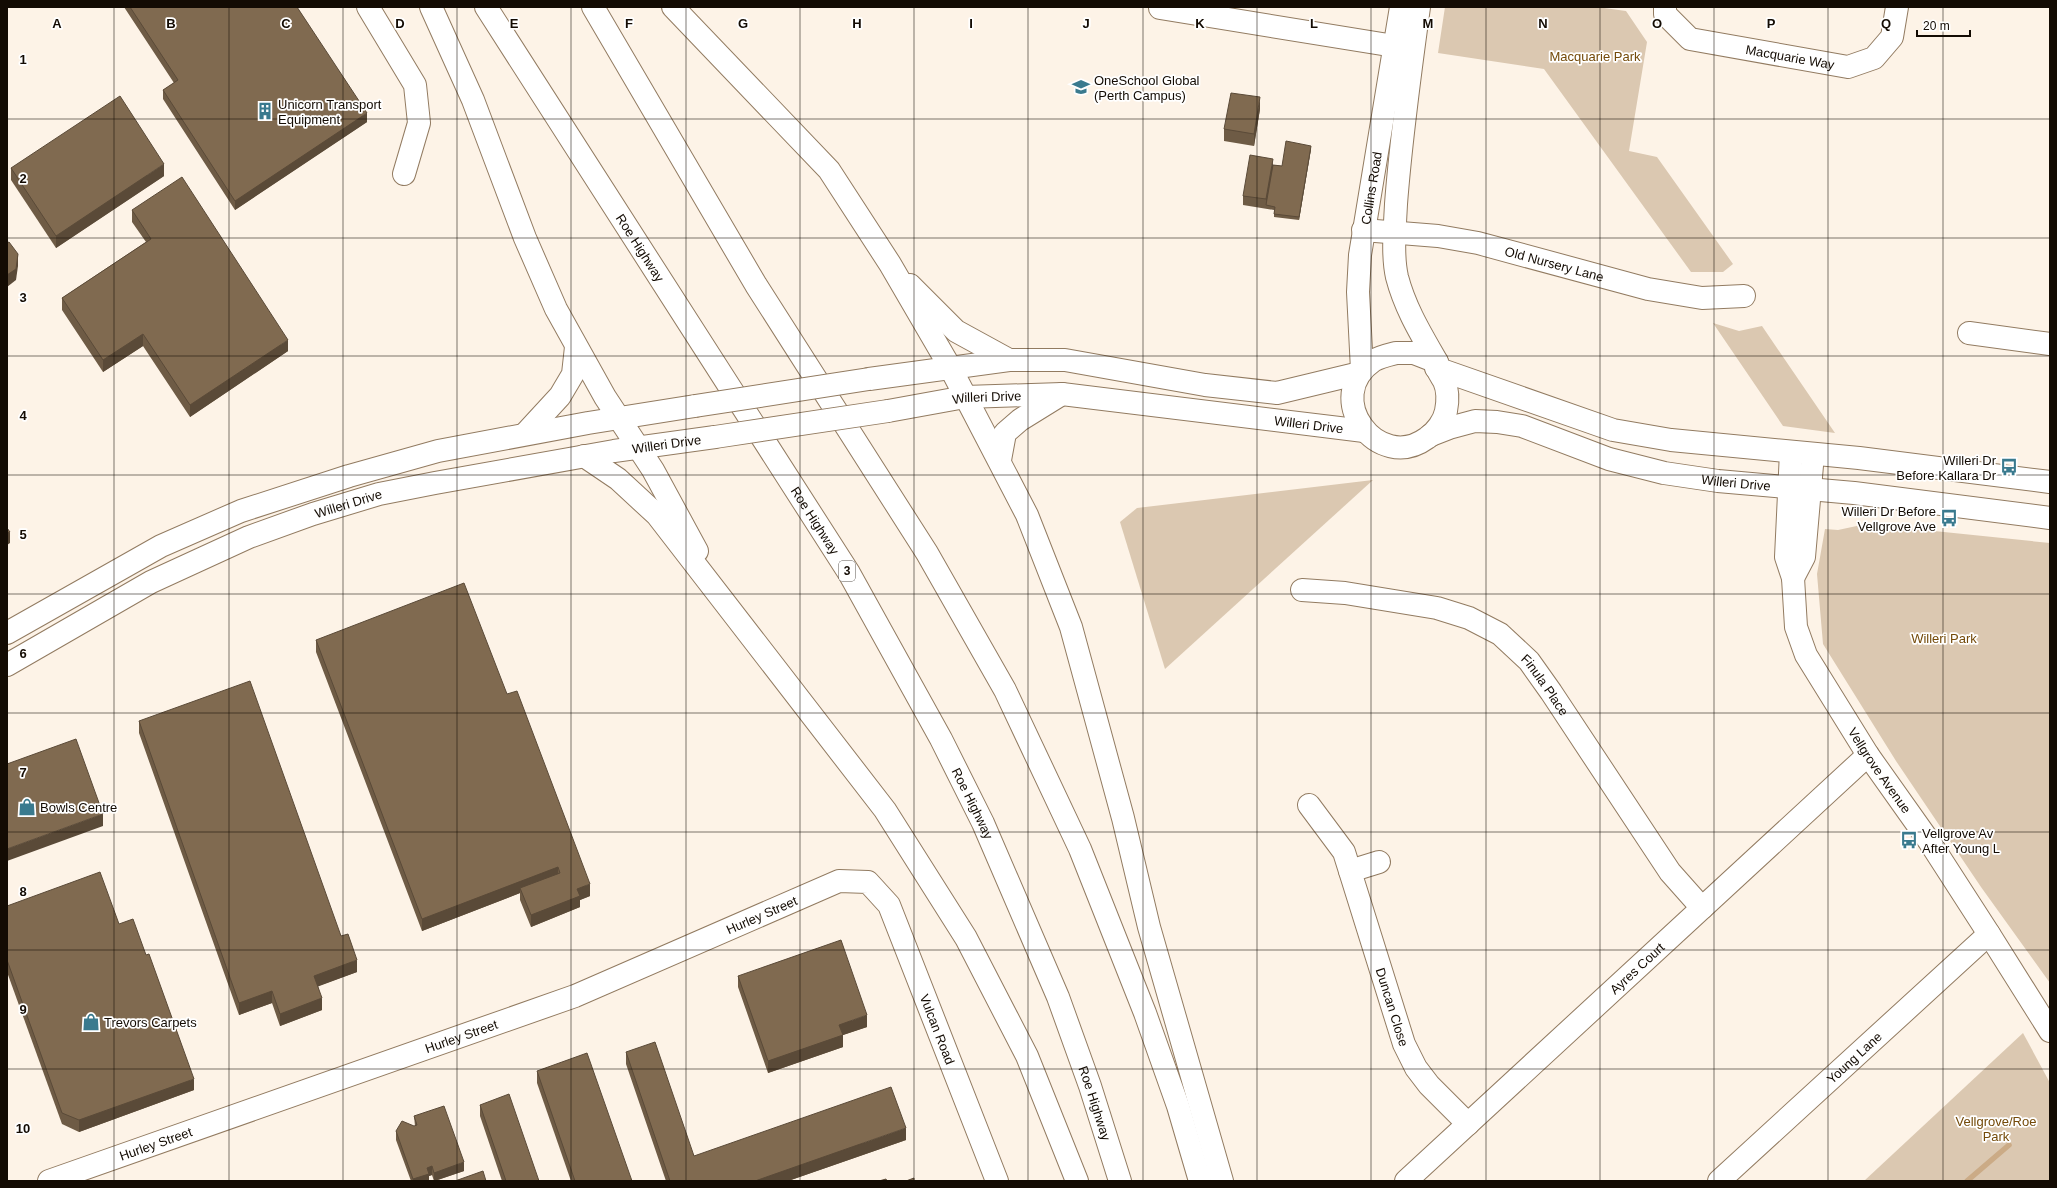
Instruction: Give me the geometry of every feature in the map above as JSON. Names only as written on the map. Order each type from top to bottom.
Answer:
[{"type":"main road","points":[[368,7],[415,85],[419,123],[404,174]]},
{"type":"main road","points":[[431,7],[473,100],[525,238],[556,309],[618,418],[653,470],[727,607]]},
{"type":"main road","name":"Roe Highway","points":[[486,7],[849,573],[941,739],[983,823],[1058,997],[1090,1086],[1120,1181]]},
{"type":"main road","points":[[593,7],[756,285],[927,553],[1005,690],[1080,849],[1147,1020],[1178,1106],[1200,1181]]},
{"type":"main road","points":[[674,7],[829,170],[890,264],[950,367],[1000,460],[1027,515],[1071,627],[1123,818],[1149,926],[1222,1181]]},
{"type":"main road","name":"Collins Road","points":[[1400,7],[1404,48],[1402,136],[1395,234],[1397,275],[1406,305],[1436,365]]},
{"type":"main road","name":"Collins Road","points":[[1361,372],[1358,292],[1363,230],[1404,48],[1419,7]]},
{"type":"main road","name":"Macquarie Way","points":[[1665,7],[1666,14],[1690,39],[1848,67],[1874,58],[1892,37],[1897,7]]},
{"type":"main road","points":[[1160,8],[1404,48]]},
{"type":"main road","name":"Old Nursery Lane","points":[[1363,230],[1395,234],[1438,236],[1478,243],[1648,289],[1674,294],[1702,298],[1744,296]]},
{"type":"main road","points":[[890,264],[956,331],[1009,360]]},
{"type":"main road","points":[[1969,333],[2050,344]]},
{"type":"main road","points":[[525,434],[560,396],[573,374],[576,346]]},
{"type":"main road","name":"Willeri Drive","points":[[1436,365],[1444,382],[1447,398],[1446,412],[1438,427],[1431,435],[1422,442],[1410,446],[1393,446],[1381,443],[1364,431],[1355,416],[1352,400],[1355,383],[1361,372],[1374,360],[1396,353],[1414,353],[1436,365],[1613,430],[1671,440],[1859,458],[2050,482]]},
{"type":"main road","name":"Willeri Drive","points":[[7,633],[161,546],[241,511],[349,476],[438,451],[525,434],[869,379],[1009,360],[1065,360],[1205,385],[1277,393],[1361,372]]},
{"type":"main road","points":[[1000,460],[1006,433],[1020,420],[1062,394]]},
{"type":"main road","name":"Willeri Drive","points":[[7,665],[151,582],[249,538],[313,514],[379,494],[584,456],[888,411],[966,397],[1062,394],[1364,431]]},
{"type":"main road","name":"Willeri Drive","points":[[1431,435],[1449,428],[1475,421],[1497,422],[1522,426],[1609,459],[1664,473],[1718,481],[1854,493],[2050,518]]},
{"type":"main road","name":"Vellgrove Avenue","points":[[1791,452],[1800,489],[1804,557],[1793,578],[1796,627],[1806,654],[1868,755],[1929,841],[1990,934],[2050,1031]]},
{"type":"main road","name":"Vellgrove Avenue","points":[[1800,489],[1813,454]]},
{"type":"main road","points":[[584,456],[618,479],[657,515],[885,810],[966,938],[1027,1056],[1077,1181]]},
{"type":"main road","name":"Finula Place","points":[[1302,590],[1345,593],[1437,608],[1469,618],[1500,634],[1533,667],[1670,872],[1702,908]]},
{"type":"main road","name":"Ayres Court","points":[[1406,1181],[1868,755]]},
{"type":"main road","name":"Duncan Close","points":[[1309,805],[1344,852],[1404,1044],[1416,1068],[1429,1085],[1468,1124]]},
{"type":"main road","points":[[1350,871],[1379,862]]},
{"type":"main road","name":"Hurley Street","points":[[49,1181],[575,996],[839,881],[868,882]]},
{"type":"main road","name":"Vulcan Road","points":[[868,882],[889,906],[997,1181]]},
{"type":"main road","name":"Young Lane","points":[[1719,1181],[1990,934]]},
{"type":"green space","name":"Macquarie Park","points":[[1445,7],[1597,7],[1626,11],[1647,42],[1629,151],[1657,157],[1733,264],[1723,272],[1691,272],[1544,69],[1438,53]]},
{"type":"green space","points":[[1713,323],[1739,331],[1762,326],[1835,433],[1783,426]]},
{"type":"green space","points":[[1373,480],[1165,669],[1120,522],[1137,508]]},
{"type":"green space","name":"Willeri Park","points":[[1866,524],[2050,543],[2050,983],[1981,887],[1896,761],[1823,644],[1817,574],[1825,529],[1838,530]]},
{"type":"green space","name":"Vellgrove/Roe Park","points":[[2023,1033],[2050,1083],[2050,1181],[1864,1181]]},
{"type":"building","name":"Unicorn Transport Equipment","points":[[130,7],[297,7],[367,113],[235,201],[163,90],[178,80]]},
{"type":"building","points":[[1231,93],[1260,97],[1254,134],[1224,129]]},
{"type":"building","points":[[120,96],[164,164],[56,236],[11,168]]},
{"type":"building","points":[[1286,141],[1311,146],[1299,217],[1274,214],[1275,207],[1266,205],[1273,165],[1282,166]]},
{"type":"building","points":[[1250,155],[1273,159],[1266,199],[1243,196]]},
{"type":"building","points":[[182,177],[288,340],[190,405],[143,334],[103,360],[62,298],[151,239],[132,210]]},
{"type":"building","points":[[9,242],[18,254],[16,269],[7,275],[7,243]]},
{"type":"building","points":[[464,583],[507,694],[517,691],[590,884],[577,889],[580,896],[531,915],[520,888],[560,873],[558,867],[422,919],[316,640]]},
{"type":"building","points":[[250,681],[341,936],[348,934],[357,960],[314,976],[322,998],[280,1014],[272,991],[239,1003],[139,721]]},
{"type":"building","points":[[76,739],[103,814],[7,849],[7,764]]},
{"type":"building","points":[[100,872],[119,924],[133,919],[146,955],[149,954],[194,1079],[79,1120],[62,1113],[7,960],[7,906]]},
{"type":"building","points":[[841,940],[867,1015],[839,1025],[843,1035],[768,1061],[738,976]]},
{"type":"building","points":[[655,1042],[694,1156],[891,1087],[906,1128],[755,1181],[670,1181],[626,1052]]},
{"type":"building","points":[[587,1053],[632,1181],[575,1181],[537,1071]]},
{"type":"building","points":[[509,1094],[539,1181],[506,1181],[480,1105]]},
{"type":"building","points":[[444,1106],[464,1162],[434,1173],[432,1166],[427,1168],[429,1174],[413,1179],[396,1131],[402,1121],[414,1126],[417,1125],[414,1116]]},
{"type":"building","points":[[483,1171],[486,1181],[455,1181]]},
{"type":"building","points":[[914,1178],[914,1181],[906,1181]]},
{"type":"waterway","points":[[1967,1181],[2009,1145]]},
{"type":"place","name":"OneSchool Global (Perth Campus)","points":[[1081,87]]},
{"type":"place","name":"Unicorn Transport Equipment","points":[[265,111]]},
{"type":"place","name":"Willeri Dr Before Kallara Dr","points":[[2009,467]]},
{"type":"place","name":"Willeri Dr Before Vellgrove Ave","points":[[1949,518]]},
{"type":"place","name":"Bowls Centre","points":[[27,807]]},
{"type":"place","name":"Vellgrove Av After Young L","points":[[1909,840]]},
{"type":"place","name":"Trevors Carpets","points":[[91,1022]]}]
